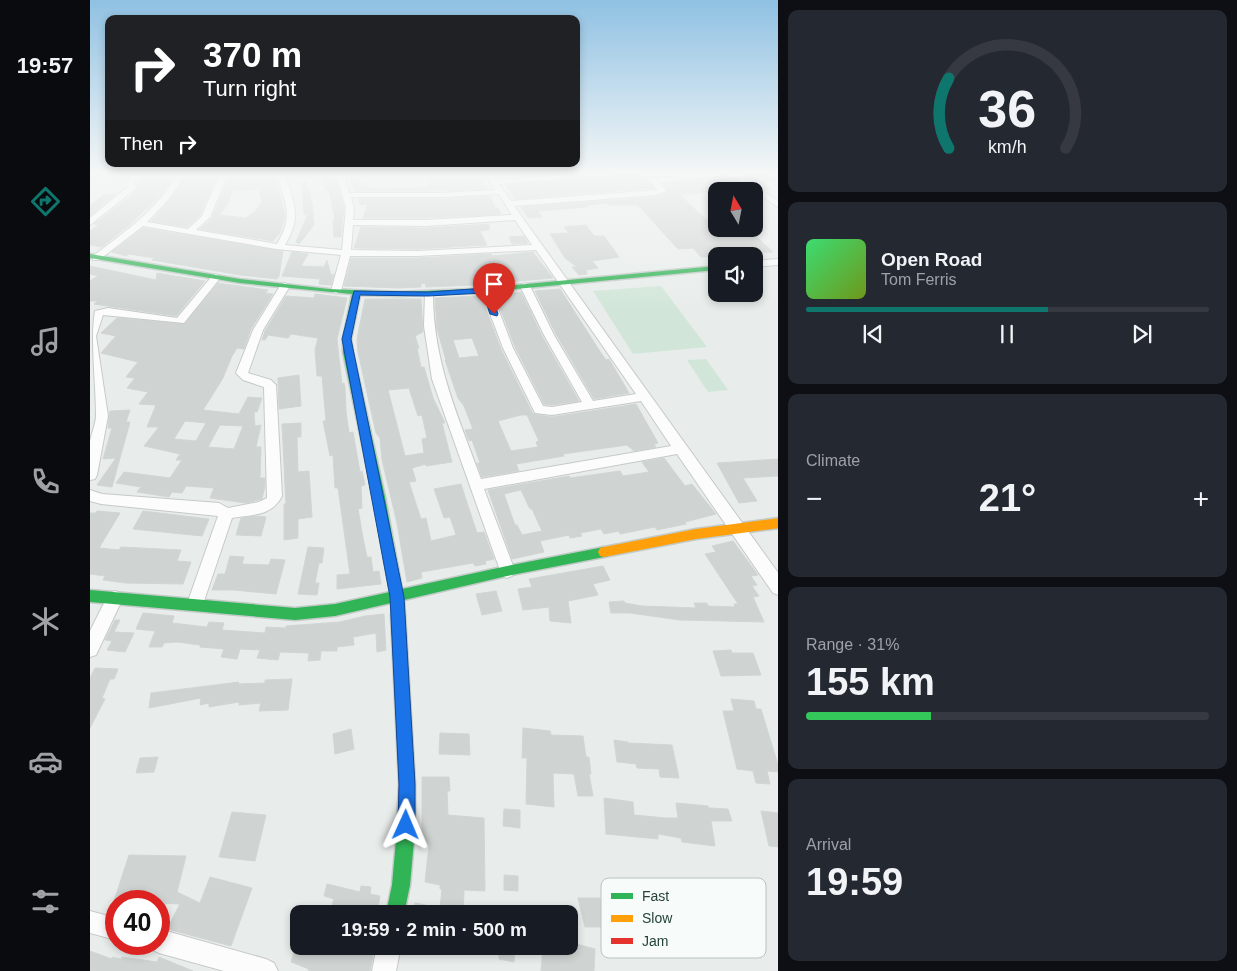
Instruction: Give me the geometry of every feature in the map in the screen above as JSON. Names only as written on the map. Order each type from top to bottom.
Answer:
[{"type":"street","points":[[93,257],[146,218]]},
{"type":"street","points":[[190,231],[204,218]]},
{"type":"street","points":[[280,246],[290,230],[293,218]]},
{"type":"street","points":[[336,292],[346,253],[350,218]]},
{"type":"street","points":[[350,222],[426,223],[498,218]]},
{"type":"street","points":[[519,218],[778,588]]},
{"type":"street","points":[[141,223],[280,246],[346,253],[433,253],[538,247]]},
{"type":"street","points":[[93,257],[216,278],[336,292],[428,294],[708,269]]},
{"type":"street","points":[[763,263],[778,262]]},
{"type":"street","points":[[90,475],[102,416],[91,336],[96,317],[99,313],[108,311],[180,320],[216,278]]},
{"type":"street","points":[[226,514],[242,509],[268,506],[274,502],[270,385],[246,378],[242,373],[258,330],[285,286]]},
{"type":"street","points":[[525,286],[549,335],[590,405]]},
{"type":"street","points":[[486,290],[508,348],[539,410],[552,411],[644,397]]},
{"type":"street","points":[[356,292],[347,339],[348,352],[379,497],[397,597],[407,784],[406,834],[401,885],[397,905]]},
{"type":"street","points":[[428,294],[427,322],[430,347],[438,379],[507,571]]},
{"type":"street","points":[[476,484],[680,449]]},
{"type":"street","points":[[90,495],[101,498],[219,509],[226,514]]},
{"type":"street","points":[[195,604],[226,514]]},
{"type":"street","points":[[90,596],[295,614],[335,610],[507,571],[735,527],[778,523]]},
{"type":"street","points":[[90,649],[115,598]]},
{"type":"street","points":[[90,922],[105,926]]},
{"type":"street","points":[[170,944],[266,971]]},
{"type":"street","points":[[384,971],[387,955]]},
{"type":"green space","points":[[661,286],[707,347],[633,354],[593,291]]},
{"type":"green space","points":[[706,359],[728,390],[708,392],[687,360]]},
{"type":"building","points":[[102,218],[136,218],[102,247],[90,245],[90,231],[99,225],[94,224]]},
{"type":"building","points":[[153,218],[196,218],[187,227],[151,221]]},
{"type":"building","points":[[212,218],[284,218],[280,233],[273,241],[200,229]]},
{"type":"building","points":[[306,218],[313,218],[314,225],[299,244],[296,242]]},
{"type":"building","points":[[343,218],[341,237],[334,237],[333,219]]},
{"type":"building","points":[[650,218],[708,219],[708,238],[758,238],[773,252],[763,253],[763,247],[708,247],[708,257],[701,257],[693,248],[678,249]]},
{"type":"building","points":[[489,224],[489,230],[480,231],[487,245],[417,249],[354,248],[361,227],[426,228]]},
{"type":"building","points":[[586,225],[594,236],[604,236],[619,257],[592,261],[598,268],[586,270],[587,274],[579,275],[572,267],[577,267],[565,258],[550,234],[569,233],[564,227]]},
{"type":"building","points":[[143,228],[283,251],[279,276],[277,279],[240,275],[152,260],[155,258],[129,254],[126,256],[112,252]]},
{"type":"building","points":[[524,236],[528,243],[512,244],[509,237]]},
{"type":"building","points":[[292,252],[308,254],[301,266],[324,267],[327,260],[331,275],[334,274],[331,285],[319,284],[320,279],[282,276]]},
{"type":"building","points":[[533,252],[553,278],[426,287],[425,283],[421,284],[421,287],[398,288],[344,286],[351,258],[417,258],[491,254],[492,256]]},
{"type":"building","points":[[90,266],[156,280],[157,273],[205,281],[176,316],[94,304],[98,301],[90,301],[90,281],[98,276],[90,274]]},
{"type":"building","points":[[218,283],[268,290],[265,293],[273,294],[251,329],[244,349],[237,348],[223,378],[203,410],[239,414],[248,397],[262,398],[257,412],[254,412],[255,426],[261,425],[256,447],[261,447],[260,478],[265,478],[262,499],[246,503],[210,498],[214,488],[186,486],[182,493],[172,492],[169,497],[137,492],[141,487],[116,483],[124,472],[170,478],[182,460],[176,460],[180,454],[144,446],[159,427],[147,427],[156,405],[139,404],[148,392],[127,388],[135,378],[126,377],[138,362],[101,353],[116,336],[101,333],[117,318],[185,324]],"holes":[[[185,421],[206,423],[196,441],[174,439]],[[220,425],[243,426],[234,449],[208,447]]]},
{"type":"building","points":[[560,289],[601,353],[606,360],[609,359],[629,393],[594,399],[556,334],[535,291]]},
{"type":"building","points":[[521,292],[542,336],[579,401],[552,405],[544,404],[515,347],[495,295]]},
{"type":"building","points":[[315,294],[347,298],[337,339],[342,384],[344,383],[345,387],[349,433],[353,432],[360,472],[362,471],[365,485],[361,486],[362,508],[358,509],[363,538],[367,557],[371,557],[373,572],[379,571],[381,584],[337,589],[337,575],[350,574],[338,488],[335,488],[333,455],[330,456],[323,421],[326,421],[322,376],[317,376],[315,350],[318,338],[291,334],[288,338],[268,335],[265,340],[262,340],[265,331],[286,296],[314,298]]},
{"type":"building","points":[[481,296],[501,349],[533,414],[552,417],[636,404],[658,443],[654,444],[656,447],[634,451],[627,445],[563,454],[564,456],[516,464],[519,471],[482,477],[477,463],[480,463],[472,440],[469,441],[465,430],[473,429],[464,406],[458,398],[445,360],[437,329],[435,298]],"holes":[[[472,338],[479,356],[459,358],[453,340]],[[527,415],[539,441],[536,442],[538,447],[511,451],[498,421]]]},
{"type":"building","points":[[365,299],[421,299],[423,332],[415,336],[419,348],[417,348],[421,367],[424,367],[433,398],[445,423],[442,423],[452,462],[426,466],[426,464],[412,468],[416,481],[409,482],[421,519],[426,518],[431,541],[456,535],[450,517],[444,518],[434,489],[461,484],[477,533],[484,532],[494,559],[485,561],[486,564],[475,566],[473,563],[421,572],[422,578],[407,582],[397,523],[382,460],[380,438],[376,433],[358,352],[357,339]],"holes":[[[409,388],[418,416],[422,415],[427,438],[422,439],[424,453],[405,456],[388,390]]]},
{"type":"building","points":[[299,375],[301,406],[279,409],[278,378]]},
{"type":"building","points":[[130,410],[126,422],[130,422],[112,487],[97,485],[116,458],[103,459],[112,428],[108,428],[110,411]]},
{"type":"building","points":[[301,423],[301,437],[297,437],[298,472],[309,471],[312,517],[298,519],[298,538],[284,540],[284,504],[286,504],[282,424]]},
{"type":"building","points":[[664,458],[685,486],[692,484],[716,514],[685,522],[686,524],[657,530],[655,527],[620,534],[619,531],[604,534],[601,529],[580,533],[582,536],[570,538],[569,535],[540,541],[544,552],[512,559],[488,490],[569,476],[570,478],[620,471],[623,476],[649,472],[642,462]],"holes":[[[521,490],[530,509],[532,509],[542,531],[522,535],[517,525],[515,525],[504,494]]]},
{"type":"building","points":[[778,459],[778,476],[743,478],[757,501],[739,503],[717,463]]},
{"type":"building","points":[[97,511],[120,513],[99,548],[119,550],[121,547],[181,550],[177,561],[191,562],[183,584],[126,583],[103,580],[105,576],[90,574],[90,513],[96,513]]},
{"type":"building","points":[[143,511],[209,519],[202,536],[133,529]]},
{"type":"building","points":[[266,517],[261,536],[236,535],[241,518]]},
{"type":"building","points":[[733,541],[758,575],[751,576],[757,585],[752,586],[759,596],[753,597],[764,622],[680,620],[630,613],[611,613],[609,602],[624,601],[625,603],[642,606],[696,608],[694,603],[707,603],[708,606],[735,607],[734,604],[738,604],[705,554],[716,552],[712,546]]},
{"type":"building","points":[[308,547],[324,548],[322,563],[319,563],[315,583],[319,583],[317,595],[298,594]]},
{"type":"building","points":[[230,556],[244,557],[242,564],[269,565],[271,559],[285,560],[276,594],[212,590],[218,574],[225,574]]},
{"type":"building","points":[[603,566],[610,580],[593,584],[598,595],[568,601],[571,623],[550,621],[549,607],[523,610],[518,589],[532,587],[529,579]]},
{"type":"building","points":[[496,591],[502,611],[482,615],[476,594]]},
{"type":"building","points":[[143,613],[174,616],[172,623],[207,627],[209,622],[224,623],[222,630],[265,633],[266,627],[286,628],[286,626],[340,622],[384,614],[386,650],[377,652],[376,633],[353,637],[354,645],[337,647],[337,651],[321,651],[320,660],[308,661],[309,653],[280,652],[278,660],[257,658],[260,650],[240,649],[237,659],[221,657],[224,649],[200,647],[200,645],[177,642],[164,643],[162,647],[149,647],[155,631],[136,629]]},
{"type":"building","points":[[115,620],[120,620],[114,632],[134,633],[125,652],[107,650],[112,641],[105,640]]},
{"type":"building","points":[[731,650],[732,653],[753,653],[761,675],[721,676],[713,651]]},
{"type":"building","points":[[95,668],[118,669],[114,679],[110,679],[102,698],[105,699],[90,728],[90,678]]},
{"type":"building","points":[[292,679],[288,710],[259,711],[261,703],[239,705],[239,702],[209,707],[209,703],[200,705],[201,698],[149,708],[151,693],[239,682],[238,684],[265,683],[265,680]]},
{"type":"building","points":[[731,699],[754,701],[756,709],[761,709],[778,765],[778,772],[767,771],[770,784],[756,783],[753,771],[737,769],[723,711],[734,711]]},
{"type":"building","points":[[523,728],[550,731],[551,735],[583,736],[586,757],[589,757],[591,774],[589,774],[593,796],[578,796],[574,774],[553,773],[554,807],[526,804],[527,758],[522,758]]},
{"type":"building","points":[[351,729],[354,749],[335,754],[333,734]]},
{"type":"building","points":[[440,733],[469,734],[470,755],[439,754]]},
{"type":"building","points":[[614,740],[628,743],[672,745],[679,778],[660,777],[659,769],[637,768],[636,764],[617,762]]},
{"type":"building","points":[[158,757],[154,772],[136,773],[140,758]]},
{"type":"building","points":[[422,777],[449,777],[450,791],[447,791],[448,815],[484,818],[485,891],[464,890],[463,905],[440,905],[442,889],[440,889],[440,885],[425,882],[429,845],[422,845]]},
{"type":"building","points":[[604,798],[633,802],[634,815],[678,818],[676,803],[728,809],[732,821],[711,821],[715,846],[682,842],[681,838],[658,834],[658,839],[606,834]]},
{"type":"building","points":[[504,809],[520,810],[520,828],[503,826]]},
{"type":"building","points":[[761,811],[778,813],[778,847],[769,846]]},
{"type":"building","points":[[232,812],[266,815],[255,861],[219,857]]},
{"type":"building","points":[[129,855],[186,856],[177,892],[200,903],[210,877],[252,888],[231,946],[170,930],[170,923],[180,904],[170,904],[170,890],[118,890]]},
{"type":"building","points":[[504,875],[518,876],[518,891],[504,890]]},
{"type":"building","points":[[327,884],[360,892],[361,886],[371,887],[370,894],[380,896],[378,905],[332,905],[334,899],[324,896]]},
{"type":"building","points":[[578,898],[600,898],[601,927],[585,927]]},
{"type":"building","points":[[578,944],[595,949],[594,971],[541,971],[542,955],[578,955]]},
{"type":"building","points":[[90,951],[112,959],[112,957],[121,959],[122,957],[157,962],[159,957],[193,971],[90,971]]},
{"type":"building","points":[[293,955],[373,955],[370,971],[308,971],[309,969],[291,962]]},
{"type":"building","points":[[499,955],[514,955],[514,962],[499,959]]},
{"type":"traffic: fast","points":[[90,256],[240,281],[329,291],[398,294],[474,291],[708,269]]},
{"type":"traffic: fast","points":[[357,292],[347,339],[348,352],[379,497],[397,597],[398,615]]},
{"type":"traffic: fast","points":[[90,596],[295,614],[335,610],[507,571],[604,552]]},
{"type":"traffic: fast","points":[[397,905],[401,885],[406,829]]},
{"type":"traffic: slow","points":[[604,552],[696,534],[778,523]]},
{"type":"traffic: jam","points":[[398,615],[407,784],[406,829]]},
{"type":"route","points":[[406,825],[407,784],[397,597],[347,339],[356,292],[428,294],[486,290],[494,314]]}]
